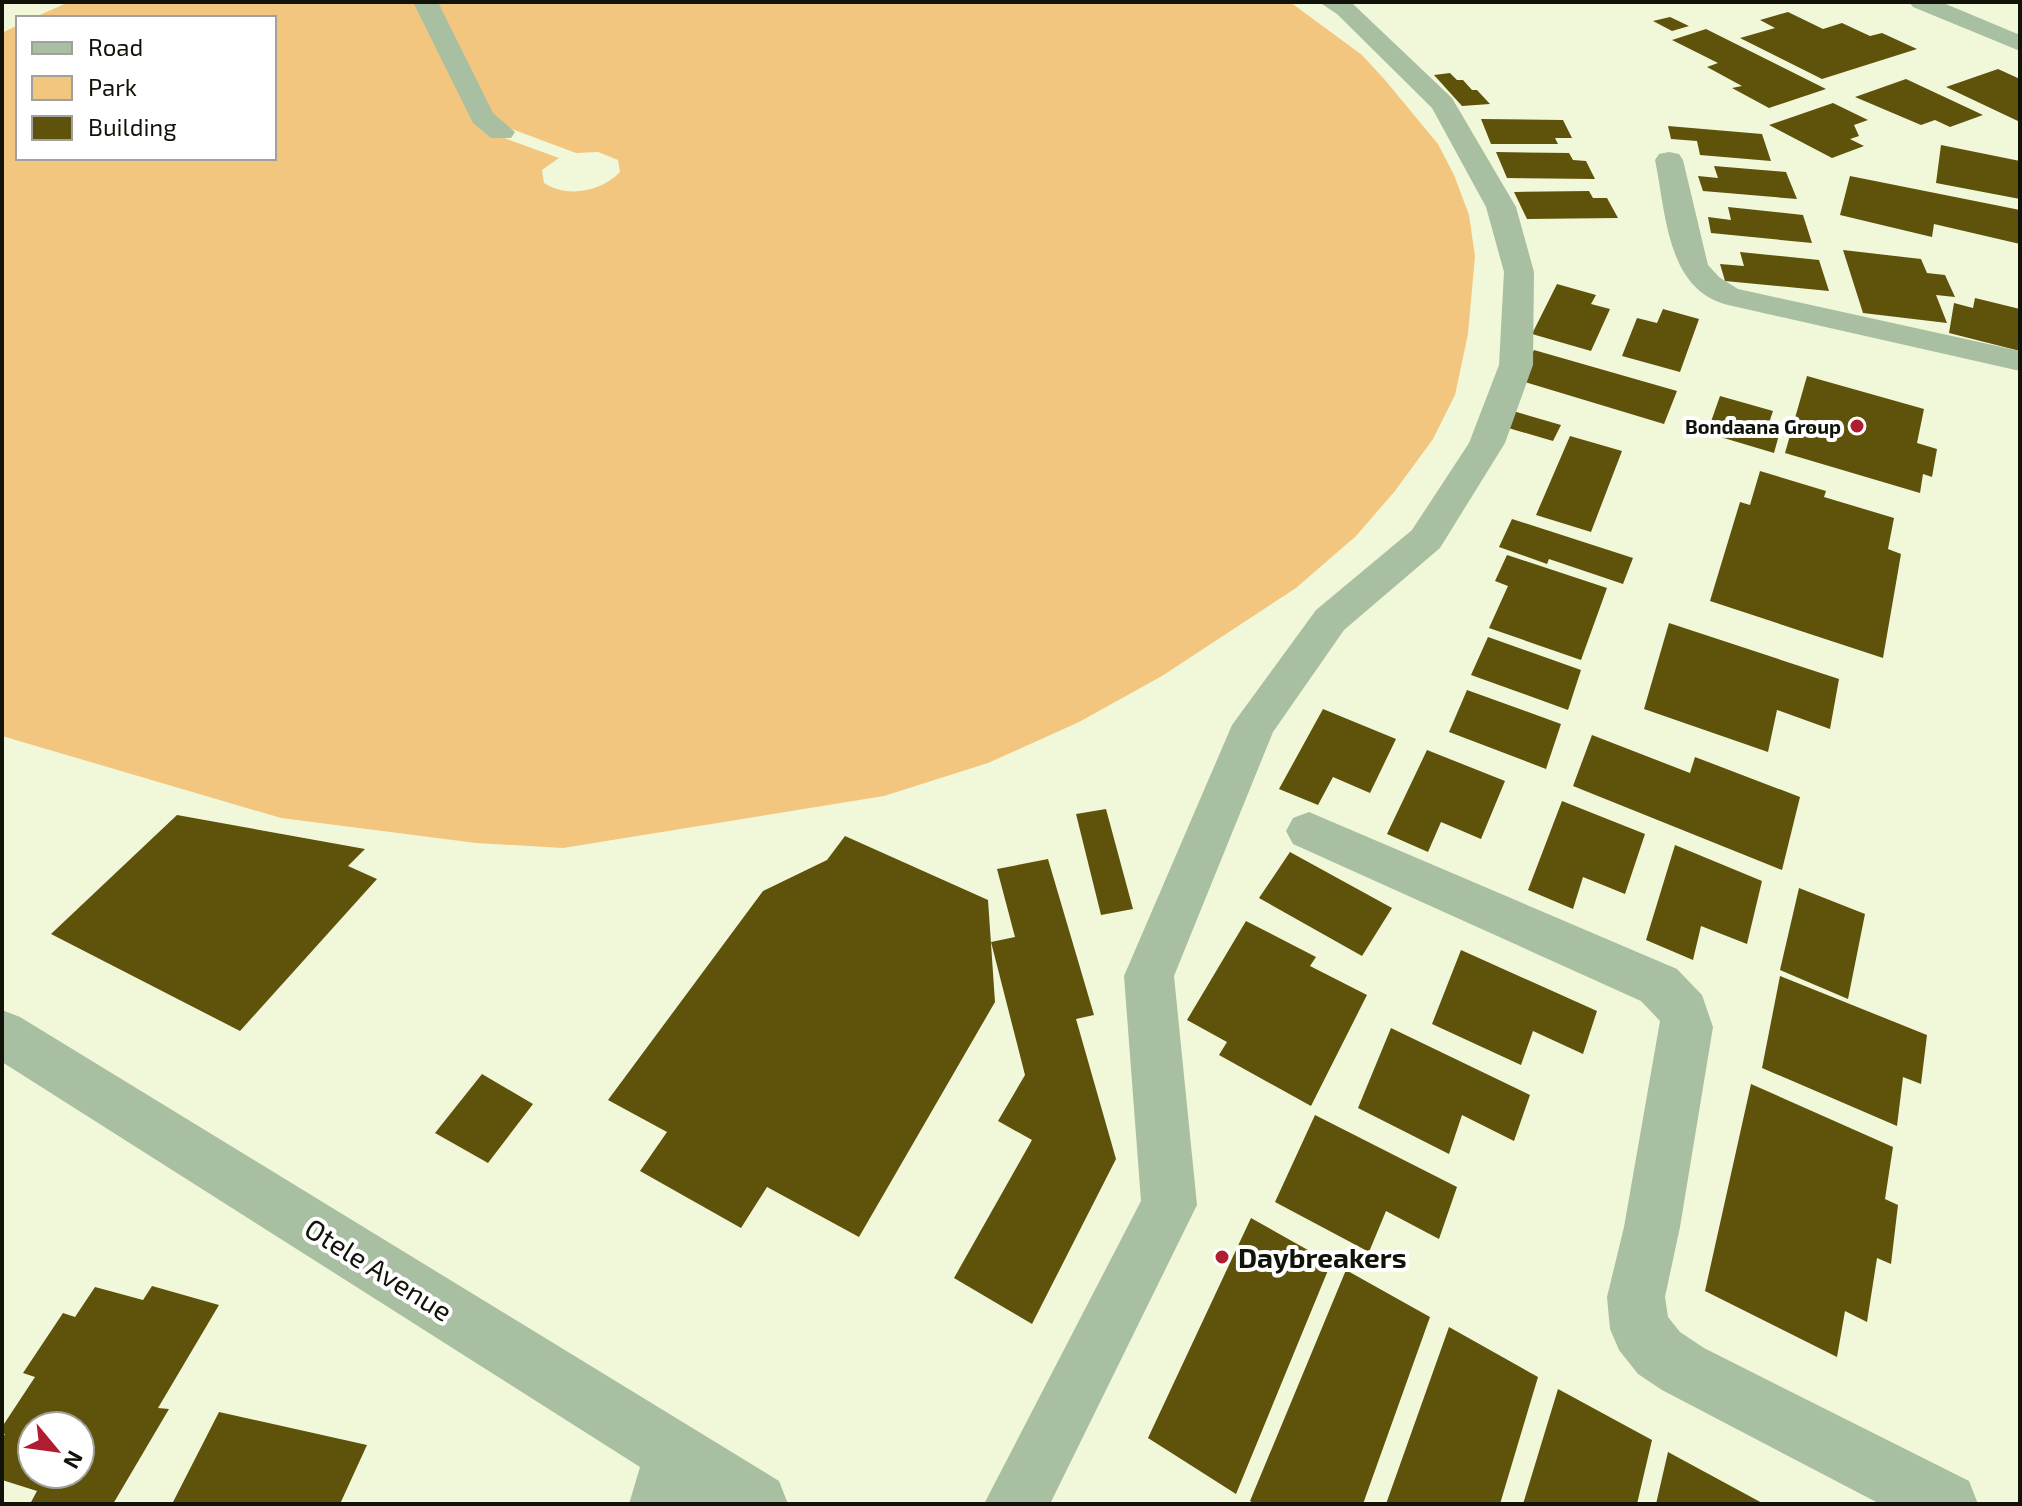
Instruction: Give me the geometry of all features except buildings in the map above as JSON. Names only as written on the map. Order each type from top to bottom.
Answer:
[{"type":"street","points":[[425,2],[482,117],[501,132]]},
{"type":"street","points":[[1016,1504],[1169,1205],[1149,976],[1254,725],[1330,620],[1426,539],[1487,443],[1516,365],[1519,272],[1501,207],[1443,104],[1345,9],[1331,2]]},
{"type":"street","points":[[1921,2],[2020,44]]},
{"type":"street","points":[[1669,160],[1693,265],[1698,277],[1711,287],[1728,296],[2020,361]]},
{"type":"street","points":[[1309,831],[1659,985],[1674,997],[1684,1011],[1686,1042],[1636,1297],[1640,1329],[1659,1353],[1683,1369],[1946,1504]]},
{"type":"street","name":"Otele Avenue","points":[[2,1034],[668,1479],[756,1504]]},
{"type":"green space","points":[[69,2],[414,2],[496,135],[559,158],[542,170],[544,183],[563,190],[584,191],[603,184],[620,172],[618,160],[598,152],[576,153],[509,128],[490,114],[434,2],[1290,2],[1362,55],[1438,144],[1454,175],[1469,215],[1475,256],[1468,334],[1455,395],[1433,439],[1395,491],[1356,536],[1296,588],[1162,676],[1079,722],[988,763],[884,796],[563,848],[476,843],[281,818],[2,736],[2,33],[16,26],[16,160],[276,160],[276,16],[38,16]]},
{"type":"place","name":"Bondaana Group","points":[[1857,426]]},
{"type":"place","name":"Daybreakers","points":[[1222,1257]]}]
